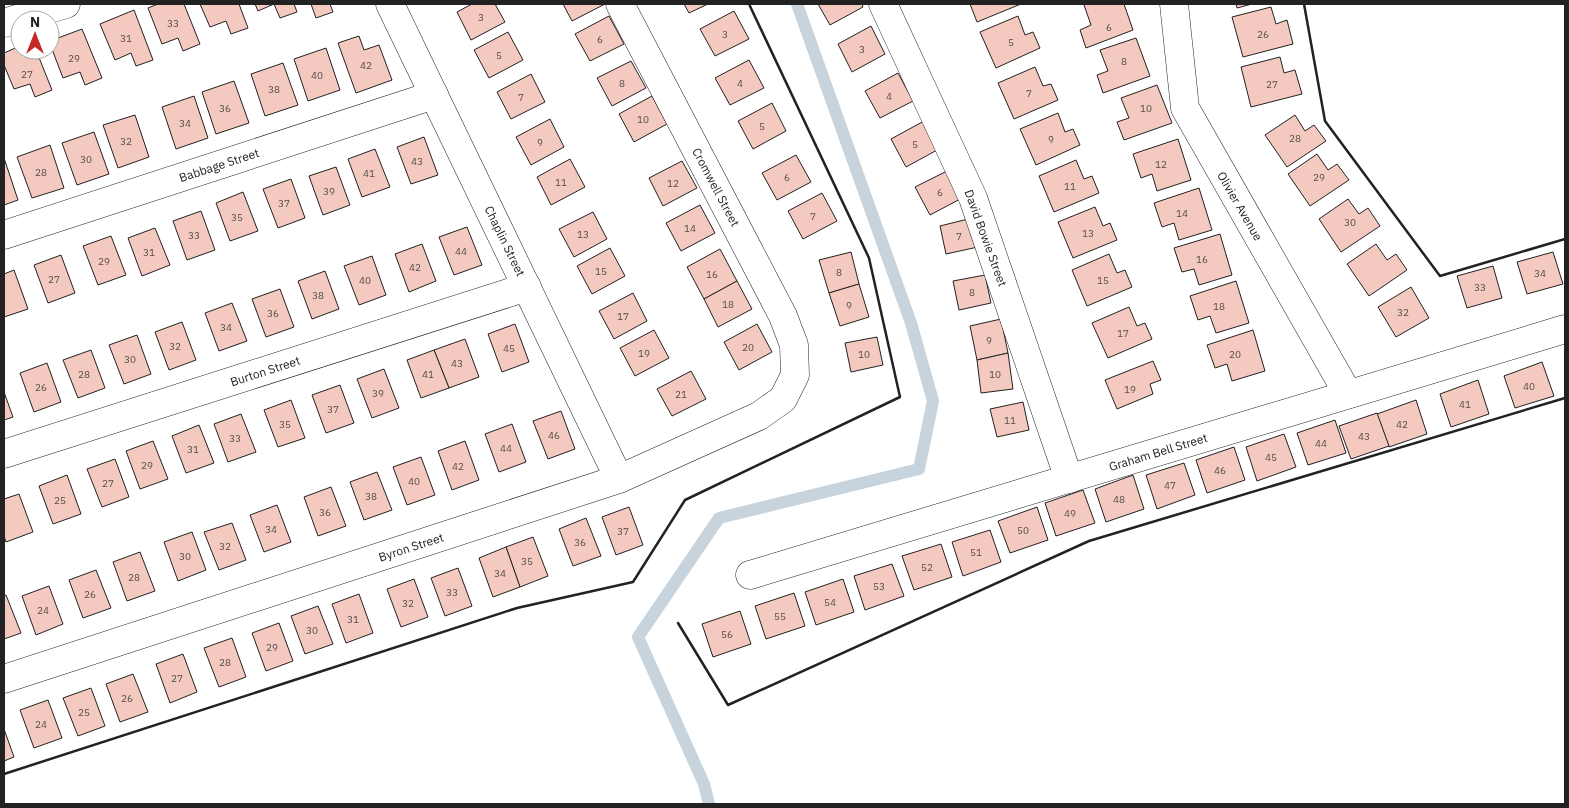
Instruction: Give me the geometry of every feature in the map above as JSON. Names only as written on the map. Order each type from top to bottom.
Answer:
[{"type":"street","points":[[4,23],[66,4]]},
{"type":"street","name":"Chaplin Street","points":[[390,4],[619,479]]},
{"type":"street","name":"Cromwell Street","points":[[620,4],[783,316],[794,345],[795,375]]},
{"type":"street","name":"David Bowie Street","points":[[883,4],[973,198],[1069,479]]},
{"type":"street","name":"Olivier Avenue","points":[[1174,4],[1184,108],[1348,394]]},
{"type":"street","name":"Babbage Street","points":[[4,235],[434,96]]},
{"type":"street","name":"Burton Street","points":[[4,454],[527,287]]},
{"type":"street","name":"Graham Bell Street","points":[[750,575],[1565,329]]},
{"type":"street","name":"Byron Street","points":[[4,680],[619,479],[759,416],[783,399],[795,375]]},
{"type":"building","points":[[158,4],[184,4],[200,44],[183,51],[178,38],[162,44],[148,8]]},
{"type":"building","points":[[200,4],[239,4],[248,28],[231,34],[226,21],[210,27]]},
{"type":"building","points":[[255,4],[274,4],[258,11]]},
{"type":"building","points":[[274,4],[294,4],[297,12],[280,18]]},
{"type":"building","points":[[311,4],[330,4],[333,12],[316,18]]},
{"type":"building","points":[[472,4],[495,4],[505,22],[471,40],[457,12]]},
{"type":"building","points":[[563,4],[605,4],[572,21]]},
{"type":"building","points":[[684,4],[708,4],[689,13]]},
{"type":"building","points":[[818,4],[862,4],[863,7],[830,25]]},
{"type":"building","points":[[970,4],[1021,4],[977,22]]},
{"type":"building","points":[[1124,4],[1133,30],[1086,48],[1080,30],[1091,25],[1084,5]]},
{"type":"building","points":[[1236,4],[1252,4],[1237,8]]},
{"type":"building","points":[[1271,7],[1276,24],[1287,20],[1293,44],[1243,57],[1232,17]]},
{"type":"building","points":[[134,10],[153,60],[136,66],[131,53],[115,60],[100,24]]},
{"type":"building","points":[[734,11],[749,39],[715,56],[700,29]]},
{"type":"building","points":[[609,16],[624,44],[590,61],[575,34]]},
{"type":"building","points":[[1018,16],[1025,35],[1033,32],[1040,48],[996,68],[980,32]]},
{"type":"building","points":[[871,26],[885,54],[852,72],[838,44]]},
{"type":"building","points":[[82,29],[102,78],[85,85],[80,72],[63,78],[56,60],[60,60],[60,37]]},
{"type":"building","points":[[508,32],[523,60],[489,78],[474,50]]},
{"type":"building","points":[[359,36],[364,50],[379,45],[392,80],[356,93],[338,43]]},
{"type":"building","points":[[1136,38],[1150,76],[1103,93],[1097,75],[1108,71],[1100,50]]},
{"type":"building","points":[[326,48],[340,90],[308,101],[294,59]]},
{"type":"building","points":[[10,50],[10,60],[40,60],[52,90],[35,97],[30,84],[14,89],[4,65],[4,53]]},
{"type":"building","points":[[1280,57],[1284,73],[1295,70],[1302,94],[1251,107],[1241,67]]},
{"type":"building","points":[[749,60],[764,88],[730,105],[715,78]]},
{"type":"building","points":[[631,61],[646,88],[612,106],[597,78]]},
{"type":"building","points":[[283,63],[298,105],[265,116],[251,74]]},
{"type":"building","points":[[1035,67],[1043,86],[1051,84],[1058,100],[1014,119],[998,83]]},
{"type":"building","points":[[898,73],[913,101],[880,118],[865,91]]},
{"type":"building","points":[[531,74],[545,102],[511,119],[497,92]]},
{"type":"building","points":[[234,81],[249,123],[216,134],[202,92]]},
{"type":"building","points":[[1157,85],[1172,123],[1124,140],[1117,122],[1129,118],[1121,98]]},
{"type":"building","points":[[194,96],[208,138],[176,149],[162,107]]},
{"type":"building","points":[[652,96],[667,124],[634,142],[619,114]]},
{"type":"building","points":[[772,103],[786,131],[753,149],[738,121]]},
{"type":"building","points":[[1058,113],[1065,132],[1073,129],[1080,145],[1036,165],[1020,129]]},
{"type":"building","points":[[135,115],[149,157],[118,168],[103,125]]},
{"type":"building","points":[[1295,115],[1305,131],[1314,125],[1326,141],[1287,167],[1265,135]]},
{"type":"building","points":[[550,119],[564,147],[531,165],[516,137]]},
{"type":"building","points":[[924,121],[939,149],[906,167],[891,139]]},
{"type":"building","points":[[94,132],[109,174],[77,185],[62,143]]},
{"type":"building","points":[[424,137],[438,175],[411,184],[397,147]]},
{"type":"building","points":[[1178,139],[1191,180],[1157,191],[1152,174],[1141,178],[1133,154]]},
{"type":"building","points":[[50,145],[64,188],[32,198],[17,157]]},
{"type":"building","points":[[375,149],[390,187],[362,197],[348,159]]},
{"type":"building","points":[[1317,154],[1328,170],[1337,164],[1349,180],[1310,206],[1288,174]]},
{"type":"building","points":[[796,155],[811,182],[777,200],[762,173]]},
{"type":"building","points":[[4,158],[18,200],[4,205]]},
{"type":"building","points":[[570,159],[585,187],[551,205],[537,177]]},
{"type":"building","points":[[1076,160],[1084,179],[1092,176],[1099,193],[1054,212],[1039,176]]},
{"type":"building","points":[[682,161],[697,188],[663,206],[649,178]]},
{"type":"building","points":[[336,167],[350,205],[323,215],[309,176]]},
{"type":"building","points":[[949,170],[964,197],[930,215],[915,187]]},
{"type":"building","points":[[291,179],[305,218],[278,228],[263,189]]},
{"type":"building","points":[[1199,188],[1212,230],[1179,240],[1174,223],[1162,227],[1154,203]]},
{"type":"building","points":[[243,192],[258,231],[230,241],[216,203]]},
{"type":"building","points":[[822,193],[837,221],[803,239],[788,211]]},
{"type":"building","points":[[1348,199],[1359,214],[1368,208],[1380,226],[1341,252],[1319,219]]},
{"type":"building","points":[[700,205],[715,233],[681,251],[666,223]]},
{"type":"building","points":[[1095,207],[1103,226],[1110,223],[1117,240],[1073,258],[1058,222]]},
{"type":"building","points":[[201,211],[215,250],[187,260],[173,221]]},
{"type":"building","points":[[593,212],[607,239],[574,257],[559,229]]},
{"type":"building","points":[[972,218],[978,247],[946,254],[940,226]]},
{"type":"building","points":[[467,227],[482,265],[454,275],[439,237]]},
{"type":"building","points":[[155,228],[170,265],[142,276],[128,238]]},
{"type":"building","points":[[1220,234],[1232,275],[1199,285],[1194,269],[1182,272],[1174,248]]},
{"type":"building","points":[[111,236],[126,275],[98,285],[83,246]]},
{"type":"building","points":[[422,244],[436,281],[409,292],[395,254]]},
{"type":"building","points":[[1376,244],[1387,260],[1396,254],[1407,270],[1369,296],[1347,264]]},
{"type":"building","points":[[610,248],[625,276],[592,294],[577,266]]},
{"type":"building","points":[[720,249],[737,281],[704,299],[687,267]]},
{"type":"building","points":[[851,252],[859,284],[829,293],[819,260]]},
{"type":"building","points":[[1553,252],[1563,284],[1527,294],[1517,262]]},
{"type":"building","points":[[1109,254],[1117,273],[1125,270],[1132,287],[1087,306],[1072,270]]},
{"type":"building","points":[[61,255],[75,293],[48,303],[34,265]]},
{"type":"building","points":[[372,256],[386,295],[359,305],[344,266]]},
{"type":"building","points":[[1493,266],[1502,298],[1467,308],[1457,276]]},
{"type":"building","points":[[14,270],[28,309],[4,317],[4,274]]},
{"type":"building","points":[[325,271],[339,309],[312,319],[298,281]]},
{"type":"building","points":[[985,275],[991,303],[959,310],[953,281]]},
{"type":"building","points":[[737,281],[752,309],[718,327],[704,299]]},
{"type":"building","points":[[1236,281],[1249,323],[1216,333],[1210,316],[1198,320],[1190,296]]},
{"type":"building","points":[[859,284],[869,317],[840,326],[829,293]]},
{"type":"building","points":[[1411,287],[1429,318],[1396,337],[1378,307]]},
{"type":"building","points":[[280,289],[294,327],[266,337],[252,299]]},
{"type":"building","points":[[633,293],[647,321],[614,339],[599,311]]},
{"type":"building","points":[[232,303],[247,341],[219,351],[205,313]]},
{"type":"building","points":[[1129,307],[1137,326],[1145,323],[1152,339],[1108,358],[1092,323]]},
{"type":"building","points":[[1001,319],[1008,353],[977,360],[970,326]]},
{"type":"building","points":[[182,322],[196,360],[169,370],[155,332]]},
{"type":"building","points":[[515,324],[529,362],[502,372],[488,334]]},
{"type":"building","points":[[757,324],[772,352],[739,370],[724,342]]},
{"type":"building","points":[[654,330],[669,358],[635,376],[620,348]]},
{"type":"building","points":[[1253,330],[1265,371],[1232,381],[1227,364],[1215,368],[1207,345]]},
{"type":"building","points":[[137,335],[151,374],[124,384],[109,345]]},
{"type":"building","points":[[877,337],[883,365],[851,372],[845,343]]},
{"type":"building","points":[[465,339],[479,377],[449,388],[434,350]]},
{"type":"building","points":[[91,350],[105,388],[78,398],[63,360]]},
{"type":"building","points":[[434,350],[449,388],[421,398],[407,360]]},
{"type":"building","points":[[1008,353],[1013,389],[981,393],[977,360]]},
{"type":"building","points":[[1153,361],[1161,380],[1150,384],[1153,394],[1117,409],[1105,380]]},
{"type":"building","points":[[1542,362],[1554,396],[1515,408],[1504,376]]},
{"type":"building","points":[[47,363],[61,402],[34,412],[20,373]]},
{"type":"building","points":[[384,369],[399,408],[372,418],[357,379]]},
{"type":"building","points":[[691,371],[706,399],[672,416],[657,389]]},
{"type":"building","points":[[1478,380],[1489,414],[1451,427],[1440,394]]},
{"type":"building","points":[[340,385],[354,423],[326,433],[312,395]]},
{"type":"building","points":[[4,392],[13,417],[4,420]]},
{"type":"building","points":[[291,400],[305,438],[278,447],[264,410]]},
{"type":"building","points":[[1416,400],[1427,434],[1389,447],[1377,414]]},
{"type":"building","points":[[1023,402],[1029,430],[997,437],[990,409]]},
{"type":"building","points":[[561,411],[575,449],[548,459],[533,421]]},
{"type":"building","points":[[1377,413],[1389,446],[1351,459],[1339,426]]},
{"type":"building","points":[[241,414],[256,452],[228,462],[214,424]]},
{"type":"building","points":[[1335,420],[1346,453],[1308,465],[1297,433]]},
{"type":"building","points":[[512,424],[526,462],[499,472],[485,434]]},
{"type":"building","points":[[199,425],[214,463],[186,473],[172,436]]},
{"type":"building","points":[[1284,434],[1296,467],[1257,481],[1246,447]]},
{"type":"building","points":[[153,441],[168,479],[140,489],[126,451]]},
{"type":"building","points":[[465,441],[479,480],[452,490],[438,451]]},
{"type":"building","points":[[1234,447],[1245,480],[1207,493],[1196,460]]},
{"type":"building","points":[[421,457],[435,495],[407,505],[393,467]]},
{"type":"building","points":[[115,459],[129,497],[102,507],[87,469]]},
{"type":"building","points":[[1184,463],[1195,495],[1157,509],[1146,475]]},
{"type":"building","points":[[377,472],[392,510],[364,520],[350,482]]},
{"type":"building","points":[[67,475],[81,514],[53,524],[39,486]]},
{"type":"building","points":[[1133,475],[1144,509],[1106,522],[1095,489]]},
{"type":"building","points":[[331,487],[346,526],[318,536],[304,497]]},
{"type":"building","points":[[1083,490],[1095,523],[1056,536],[1045,503]]},
{"type":"building","points":[[19,494],[33,532],[6,542],[4,536],[4,499]]},
{"type":"building","points":[[277,505],[291,542],[264,552],[250,515]]},
{"type":"building","points":[[629,507],[643,545],[616,555],[602,517]]},
{"type":"building","points":[[1037,507],[1048,540],[1010,553],[998,521]]},
{"type":"building","points":[[586,518],[601,556],[573,566],[559,529]]},
{"type":"building","points":[[232,523],[246,560],[219,570],[204,532]]},
{"type":"building","points":[[990,530],[1001,562],[963,576],[952,542]]},
{"type":"building","points":[[192,532],[206,570],[178,581],[164,542]]},
{"type":"building","points":[[533,537],[548,576],[520,587],[506,547]]},
{"type":"building","points":[[941,544],[952,577],[914,590],[902,556]]},
{"type":"building","points":[[506,547],[520,587],[493,597],[479,558]]},
{"type":"building","points":[[140,552],[155,591],[127,601],[113,562]]},
{"type":"building","points":[[892,564],[904,596],[865,610],[854,576]]},
{"type":"building","points":[[458,568],[472,606],[445,616],[431,578]]},
{"type":"building","points":[[96,570],[111,608],[83,618],[69,580]]},
{"type":"building","points":[[414,579],[428,617],[401,627],[387,589]]},
{"type":"building","points":[[843,579],[854,612],[816,625],[805,592]]},
{"type":"building","points":[[49,586],[63,624],[36,635],[22,596]]},
{"type":"building","points":[[794,593],[805,626],[766,639],[755,606]]},
{"type":"building","points":[[359,594],[373,633],[346,643],[332,604]]},
{"type":"building","points":[[6,595],[21,633],[4,639],[4,596]]},
{"type":"building","points":[[318,606],[333,644],[305,654],[291,616]]},
{"type":"building","points":[[740,611],[751,644],[713,657],[702,624]]},
{"type":"building","points":[[279,623],[293,661],[266,671],[252,633]]},
{"type":"building","points":[[232,638],[246,677],[219,687],[204,648]]},
{"type":"building","points":[[183,654],[197,692],[170,703],[156,664]]},
{"type":"building","points":[[133,674],[148,712],[120,722],[106,684]]},
{"type":"building","points":[[91,688],[105,726],[78,736],[63,698]]},
{"type":"building","points":[[48,700],[62,738],[34,748],[20,710]]},
{"type":"building","points":[[4,729],[14,757],[4,761]]},
{"type":"waterway","points":[[709,804],[704,784],[638,637],[719,518],[919,469],[933,401],[911,323],[797,4]]},
{"type":"wall","points":[[4,774],[517,608],[633,582],[685,500],[900,397],[869,258],[749,4]]},
{"type":"wall","points":[[1304,4],[1325,121],[1440,276],[1565,239]]},
{"type":"wall","points":[[678,623],[728,705],[1089,541],[1565,398]]}]
